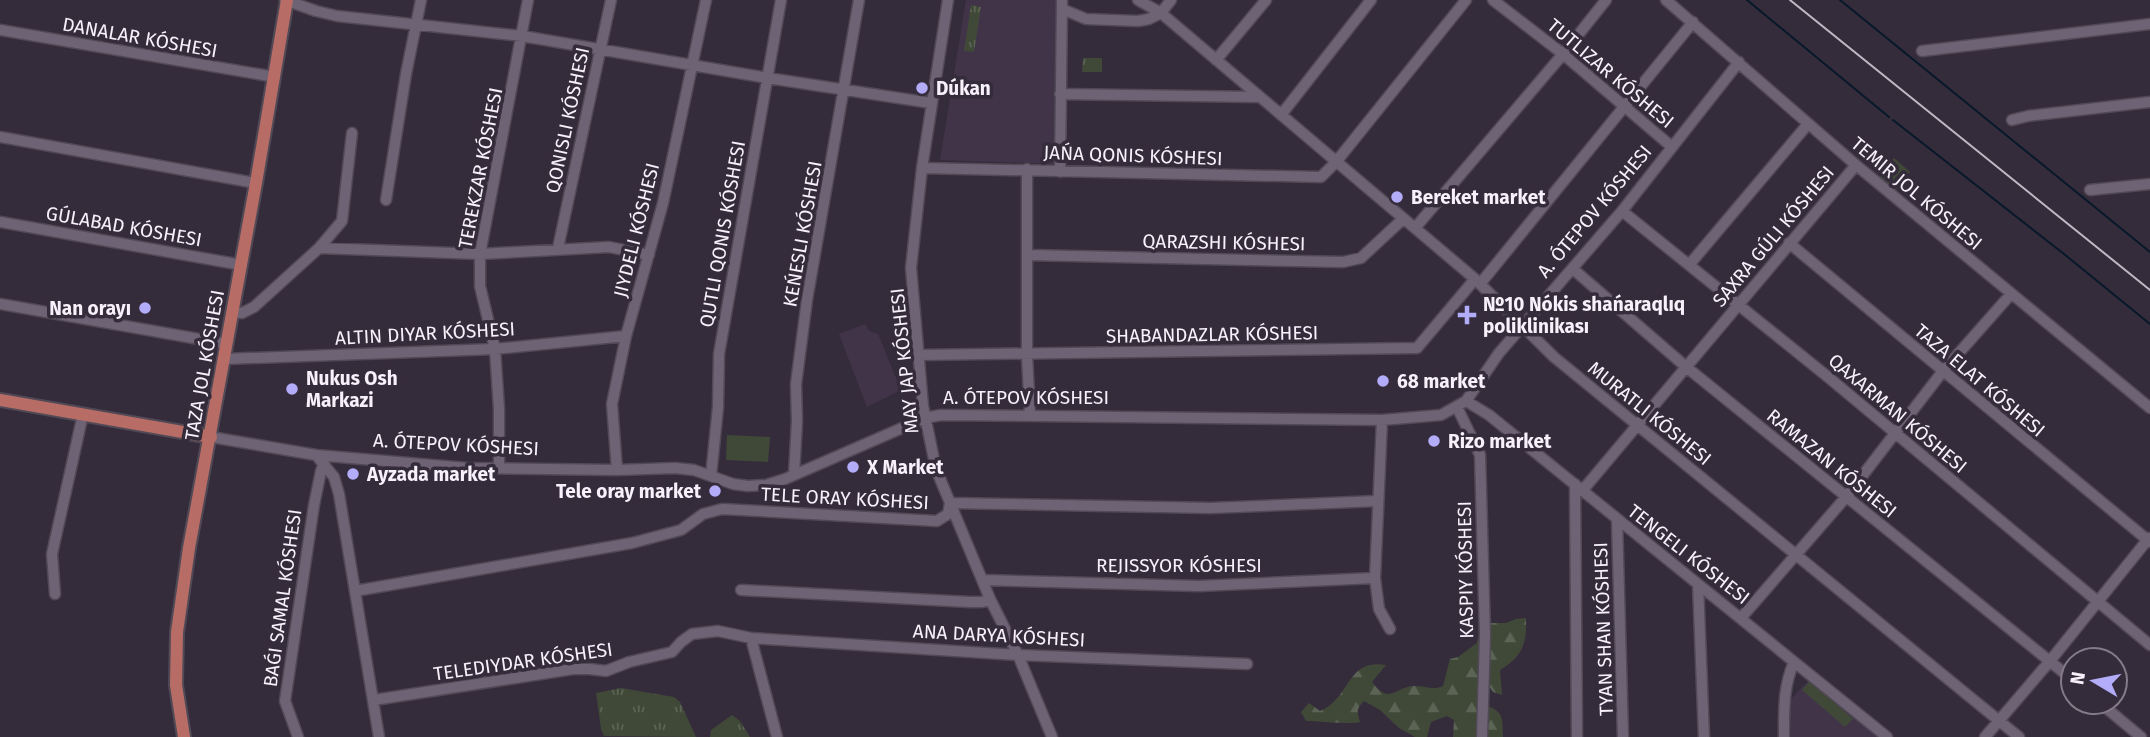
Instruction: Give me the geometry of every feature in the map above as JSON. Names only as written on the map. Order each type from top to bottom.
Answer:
[{"type":"main road","name":"TAZA JOL KÓSHESI","points":[[184,737],[176,685],[177,632],[189,548],[228,344],[287,0]]},
{"type":"main road","name":"A. ÓTEPOV KÓSHESI","points":[[0,400],[211,437]]},
{"type":"street","points":[[287,0],[337,16],[522,36],[931,103]]},
{"type":"street","points":[[386,200],[421,0]]},
{"type":"street","name":"TEREKZAR KÓSHESI","points":[[499,468],[495,348],[480,286],[480,254],[528,0]]},
{"type":"street","points":[[558,248],[611,0]]},
{"type":"street","name":"JIYDELI KÓSHESI","points":[[617,470],[612,404],[626,336],[663,203],[706,0]]},
{"type":"street","points":[[711,476],[718,407],[719,354],[781,0]]},
{"type":"street","name":"KEŃESLI KÓSHESI","points":[[794,475],[797,372],[859,0]]},
{"type":"street","name":"MAY JAP KÓSHESI","points":[[948,0],[922,168],[911,268],[925,418],[936,469],[1052,737]]},
{"type":"street","points":[[1139,0],[1161,13],[1477,281],[1555,357],[2019,737]]},
{"type":"street","points":[[1062,4],[1086,19],[1138,21],[1161,13],[1171,0]]},
{"type":"street","points":[[1216,60],[1266,0]]},
{"type":"street","points":[[1281,115],[1371,0]]},
{"type":"street","points":[[922,168],[1321,177],[1466,0]]},
{"type":"street","points":[[1493,0],[1563,54],[1672,147]]},
{"type":"street","points":[[1415,228],[1563,54],[1605,0]]},
{"type":"street","name":"TEMIR JOL KÓSHESI","points":[[1666,0],[1856,165],[2150,408]]},
{"type":"street","points":[[1060,172],[1062,4]]},
{"type":"street","name":"SHABANDAZLAR KÓSHESI","points":[[919,355],[1417,348],[1626,106],[1693,22]]},
{"type":"street","points":[[1922,51],[2150,24]]},
{"type":"street","name":"DANALAR KÓSHESI","points":[[0,30],[275,78]]},
{"type":"street","name":"A. ÓTEPOV KÓSHESI","points":[[211,437],[316,456],[467,468],[676,468],[694,470],[733,484],[748,486],[766,485],[794,475],[925,418],[942,415],[1382,421],[1441,415],[1466,401],[1499,353],[1622,211],[1739,62]]},
{"type":"street","points":[[1060,94],[1258,97]]},
{"type":"street","points":[[2012,120],[2150,102]]},
{"type":"street","points":[[1689,265],[1808,124]]},
{"type":"street","points":[[233,312],[250,310],[319,248],[342,221],[352,133]]},
{"type":"street","points":[[0,137],[256,183]]},
{"type":"street","name":"SAXRA GÚLI KÓSHESI","points":[[1579,488],[1637,425],[1856,165]]},
{"type":"street","points":[[1027,169],[1027,355],[1030,415]]},
{"type":"street","points":[[2090,190],[2150,184]]},
{"type":"street","name":"QAXARMAN KÓSHESI","points":[[1622,211],[1828,377],[2150,645]]},
{"type":"street","points":[[1028,255],[1343,262],[1361,258],[1404,219]]},
{"type":"street","name":"GÚLABAD KÓSHESI","points":[[0,222],[242,265]]},
{"type":"street","name":"TAZA ELAT KÓSHESI","points":[[1789,243],[2149,540]]},
{"type":"street","points":[[319,248],[480,254],[609,247],[649,254]]},
{"type":"street","name":"RAMAZAN KÓSHESI","points":[[1573,270],[1685,366],[2059,668]]},
{"type":"street","points":[[1741,618],[1846,497],[1943,371],[2011,294]]},
{"type":"street","points":[[0,304],[228,344]]},
{"type":"street","points":[[225,359],[495,348],[626,336]]},
{"type":"street","name":"TENGELI KÓSHESI","points":[[1466,401],[1489,415],[1887,737]]},
{"type":"street","name":"KASPIY KÓSHESI","points":[[1457,407],[1480,455],[1485,635],[1482,737]]},
{"type":"street","points":[[55,594],[52,554],[83,414]]},
{"type":"street","points":[[1382,421],[1375,578],[1380,609],[1391,629]]},
{"type":"street","points":[[316,456],[334,477],[339,494],[379,737]]},
{"type":"street","points":[[298,737],[285,701],[314,505],[324,463]]},
{"type":"street","points":[[1577,737],[1579,488]]},
{"type":"street","name":"TELE ORAY KÓSHESI","points":[[355,591],[632,543],[681,530],[703,514],[722,509],[937,521],[948,514],[950,503],[1211,508],[1377,500]]},
{"type":"street","name":"TYAN SHAN KÓSHESI","points":[[1618,520],[1623,737]]},
{"type":"street","points":[[1985,737],[2149,540]]},
{"type":"street","name":"REJISSYOR KÓSHESI","points":[[983,580],[1199,586],[1375,578]]},
{"type":"street","points":[[1698,584],[1704,737]]},
{"type":"street","points":[[741,590],[970,602],[982,602],[990,598]]},
{"type":"street","name":"TELEDIYDAR KÓSHESI","points":[[374,700],[573,669],[606,671],[629,662],[673,652],[692,634],[718,631],[751,638]]},
{"type":"street","points":[[751,638],[777,737]]},
{"type":"street","name":"ANA DARYA KÓSHESI","points":[[751,638],[1018,655],[1247,664]]},
{"type":"street","points":[[1784,737],[1784,702],[1788,675],[1794,662]]},
{"type":"street","points":[[2116,716],[2141,737]]},
{"type":"shaded area","points":[[966,0],[1058,0],[1056,164],[940,160]]},
{"type":"shaded area","points":[[865,324],[869,331],[878,334],[901,390],[867,407],[839,334]]},
{"type":"shaded area","points":[[1810,679],[1879,737],[1791,737],[1789,701]]},
{"type":"green space","points":[[971,5],[981,7],[974,52],[964,51]]},
{"type":"green space","points":[[1083,58],[1102,58],[1102,72],[1082,72]]},
{"type":"green space","points":[[1894,158],[1910,172],[1894,192],[1879,178]]},
{"type":"green space","points":[[727,435],[770,437],[768,462],[726,460]]},
{"type":"green space","points":[[1526,618],[1522,649],[1500,670],[1502,695],[1493,692],[1489,686],[1480,696],[1487,706],[1500,714],[1503,737],[1453,737],[1454,720],[1447,716],[1431,722],[1427,737],[1415,737],[1364,701],[1358,711],[1360,722],[1355,723],[1306,721],[1301,712],[1309,703],[1320,711],[1330,705],[1356,673],[1373,664],[1386,665],[1372,682],[1383,693],[1413,686],[1443,686],[1450,659],[1458,657],[1477,643],[1480,629],[1485,623],[1506,623]]},
{"type":"green space","points":[[1810,681],[1853,719],[1845,727],[1802,690]]},
{"type":"green space","points":[[621,688],[674,697],[680,702],[696,737],[604,736],[596,693]]},
{"type":"green space","points":[[732,715],[740,721],[750,737],[710,737],[711,730]]},
{"type":"waterway","points":[[1747,0],[1889,117]]},
{"type":"waterway","points":[[1840,0],[2150,252]]},
{"type":"waterway","points":[[1893,120],[2150,324]]},
{"type":"railway","points":[[1790,0],[2150,290]]},
{"type":"place","name":"Dúkan","points":[[922,88]]},
{"type":"place","name":"Bereket market","points":[[1397,197]]},
{"type":"place","name":"Nan orayı","points":[[145,308]]},
{"type":"place","name":"№10 Nókis shańaraqlıq poliklinikası","points":[[1467,315]]},
{"type":"place","name":"68 market","points":[[1383,381]]},
{"type":"place","name":"Nukus Osh Markazi","points":[[292,389]]},
{"type":"place","name":"Rizo market","points":[[1434,441]]},
{"type":"place","name":"X Market","points":[[853,467]]},
{"type":"place","name":"Ayzada market","points":[[353,474]]},
{"type":"place","name":"Tele oray market","points":[[715,491]]}]
